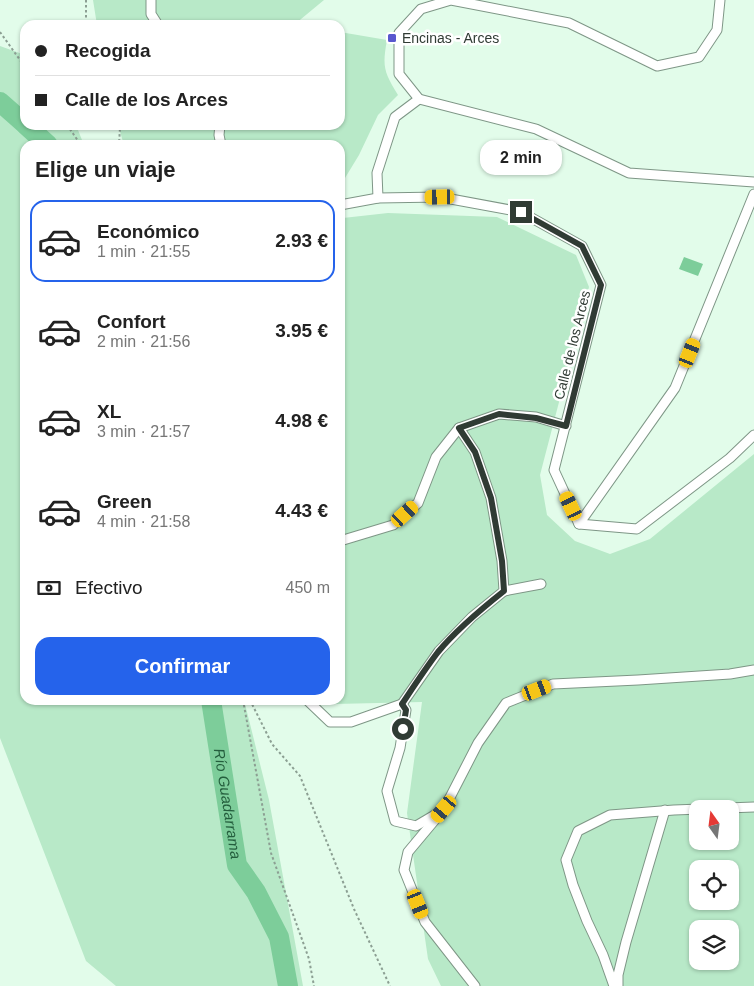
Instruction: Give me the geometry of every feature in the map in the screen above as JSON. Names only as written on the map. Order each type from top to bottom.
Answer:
[{"type":"street","points":[[151,0],[151,14],[155,20]]},
{"type":"street","points":[[720,0],[717,30],[699,57],[656,66],[569,22],[450,0],[421,9],[399,33],[399,74],[419,99],[536,130],[629,173],[754,182]]},
{"type":"street","points":[[378,198],[377,173],[395,116],[419,99]]},
{"type":"street","points":[[579,524],[675,388],[754,194]]},
{"type":"street","name":"Calle de los Arces","points":[[345,204],[378,198],[440,197],[521,212],[582,246],[601,285],[554,470],[579,524]]},
{"type":"street","points":[[345,539],[393,525],[418,503],[436,457],[459,428],[499,414],[536,418],[566,426]]},
{"type":"street","points":[[459,428],[475,452],[491,498],[502,561],[504,591]]},
{"type":"street","points":[[579,524],[637,529],[730,458],[754,435]]},
{"type":"street","points":[[312,705],[330,722],[351,722],[402,704],[439,651],[472,617],[504,591],[541,584]]},
{"type":"street","points":[[475,986],[425,922],[404,870],[408,852],[444,809],[478,743],[506,702],[553,684],[730,674],[754,670]]},
{"type":"street","points":[[402,704],[406,710],[400,748],[387,791],[395,821],[416,826],[444,809]]},
{"type":"street","points":[[616,986],[586,921],[566,860],[578,831],[610,815],[665,810],[754,807]]},
{"type":"street","points":[[616,986],[626,942],[665,810]]},
{"type":"path","points":[[86,0],[86,20]]},
{"type":"path","points":[[0,32],[20,60]]},
{"type":"path","points":[[244,705],[271,853],[309,959],[314,986]]},
{"type":"path","points":[[252,705],[272,744],[300,776],[354,910],[390,986]]},
{"type":"shaded area","points":[[93,0],[324,0],[300,20],[96,20]]},
{"type":"shaded area","points":[[345,33],[387,40],[385,69],[398,95],[378,115],[359,155],[345,178],[345,140],[122,140],[120,130],[345,130]]},
{"type":"shaded area","points":[[0,46],[20,53],[20,130],[78,130],[82,140],[20,140],[20,705],[245,705],[269,800],[303,986],[116,986],[86,961],[0,738]]},
{"type":"shaded area","points":[[388,213],[497,217],[576,255],[589,287],[540,475],[547,515],[575,541],[610,554],[650,539],[754,454],[754,986],[441,986],[428,959],[407,813],[422,702],[345,704],[345,218]]},
{"type":"shaded area","points":[[684,257],[703,264],[698,276],[679,269]]},
{"type":"waterway","name":"Río Guadarrama","points":[[0,102],[20,120]]},
{"type":"waterway","name":"Río Guadarrama","points":[[32,130],[42,140]]},
{"type":"waterway","name":"Río Guadarrama","points":[[212,705],[237,865],[256,892],[279,937],[288,986]]},
{"type":"place","name":"Encinas - Arces","points":[[392,38]]},
{"type":"route","points":[[403,729],[406,710],[402,704],[418,679],[439,651],[472,617],[504,591],[502,561],[491,498],[475,452],[459,428],[499,414],[536,418],[566,426],[601,285],[582,246],[521,212]]}]
